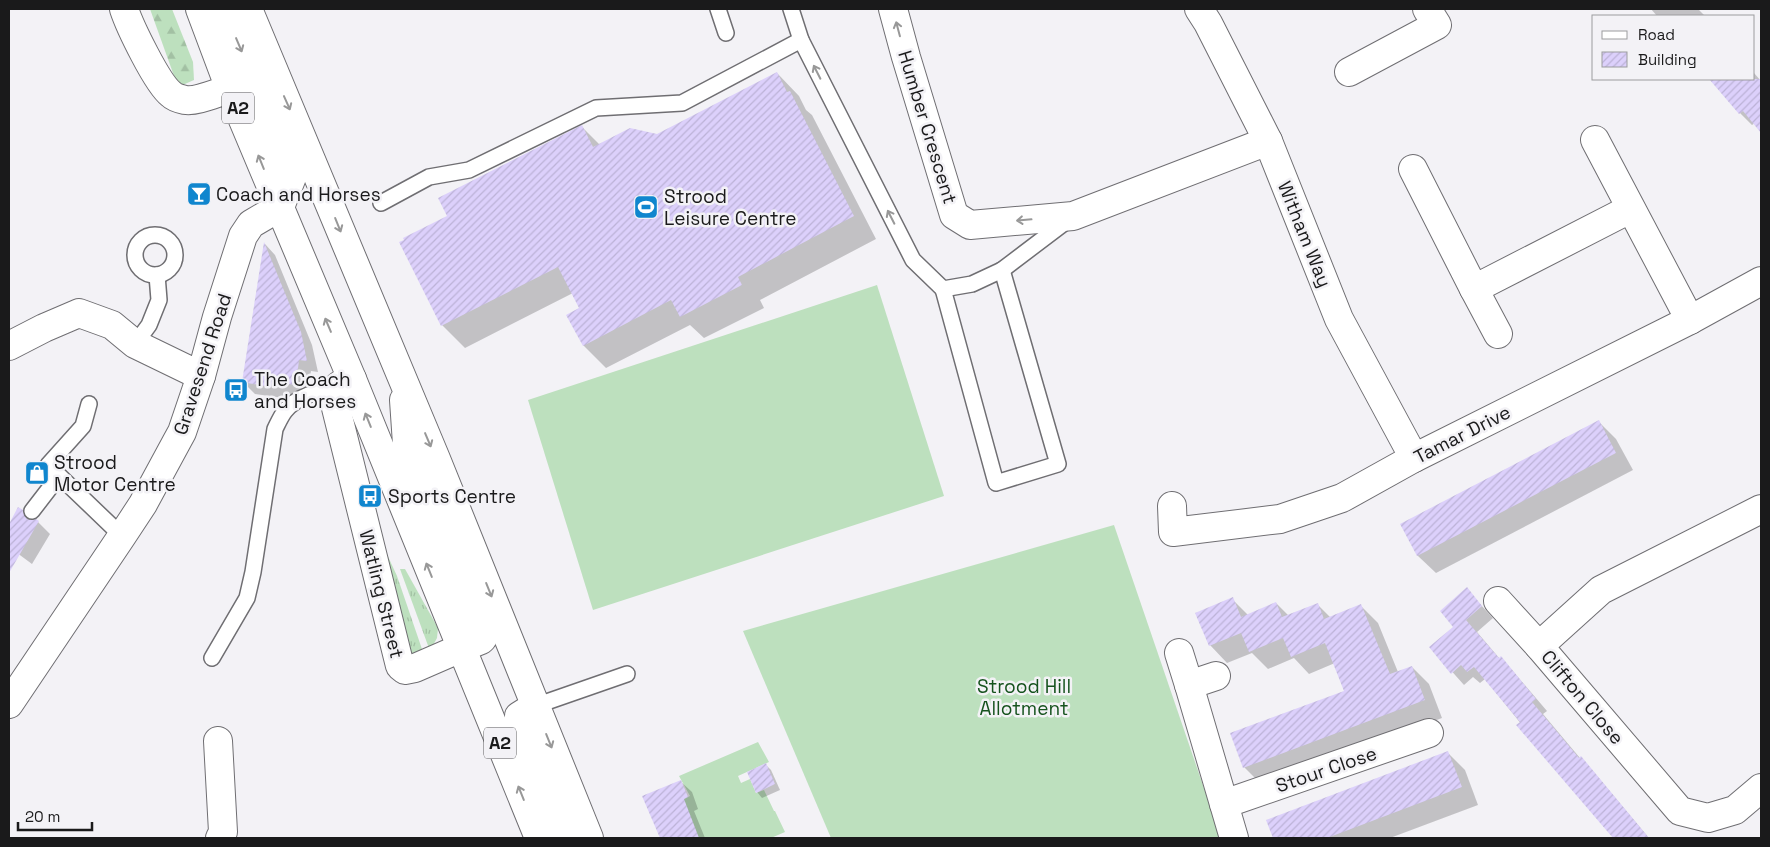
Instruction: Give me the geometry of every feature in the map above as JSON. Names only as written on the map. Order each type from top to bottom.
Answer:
[{"type":"street","points":[[124,9],[150,63],[172,95],[183,100],[191,100],[253,81]]},
{"type":"street","name":"A2","points":[[200,9],[253,81]]},
{"type":"street","name":"A2","points":[[224,9],[253,81]]},
{"type":"street","name":"A2","points":[[248,9],[253,81],[280,207]]},
{"type":"street","name":"Humber Crescent","points":[[893,9],[954,215],[970,225],[1073,216],[1268,141]]},
{"type":"street","name":"Witham Way","points":[[1199,9],[1268,141],[1339,319],[1414,458]]},
{"type":"street","points":[[1349,72],[1437,25],[1427,9]]},
{"type":"street","name":"Watling Street","points":[[253,81],[320,180],[436,459],[589,838]]},
{"type":"street","points":[[1595,140],[1690,320]]},
{"type":"street","points":[[1413,169],[1498,334]]},
{"type":"street","name":"Watling Street","points":[[280,207],[344,383],[461,648],[540,838]]},
{"type":"street","name":"Gravesend Road","points":[[9,704],[143,504],[182,432],[201,376],[217,317],[243,236],[251,224],[280,207]]},
{"type":"street","points":[[1474,289],[1630,209]]},
{"type":"street","name":"Tamar Drive","points":[[1172,506],[1172,532],[1280,519],[1342,498],[1414,458],[1690,320],[1761,281]]},
{"type":"street","points":[[9,346],[44,328],[80,313],[112,325],[135,344],[201,376]]},
{"type":"street","name":"Watling Street","points":[[344,383],[333,394],[334,400],[400,666],[404,670],[415,668],[481,640],[484,632],[408,444],[404,381]]},
{"type":"street","name":"Clifton Close","points":[[1761,509],[1601,590],[1538,646],[1680,811],[1708,818],[1735,810],[1761,788]]},
{"type":"street","points":[[1498,601],[1538,646]]},
{"type":"street","points":[[1179,653],[1234,838]]},
{"type":"street","points":[[1190,685],[1216,676]]},
{"type":"street","points":[[535,706],[519,716],[519,730],[562,838]]},
{"type":"street","name":"Stour Close","points":[[1224,804],[1429,733]]},
{"type":"street","points":[[218,741],[222,832],[220,838]]},
{"type":"lane","points":[[718,9],[726,33]]},
{"type":"lane","points":[[791,9],[801,40],[913,260],[942,289],[996,483],[1058,464],[1002,270]]},
{"type":"lane","points":[[381,204],[429,177],[469,170],[596,108],[682,103],[801,40]]},
{"type":"lane","points":[[942,289],[972,284],[1002,270],[1073,216]]},
{"type":"lane","points":[[135,344],[149,325],[159,300],[157,275]]},
{"type":"lane","points":[[212,658],[247,598],[253,572],[275,429],[283,414],[294,404],[315,393],[344,383]]},
{"type":"lane","points":[[89,404],[83,426],[48,466],[122,536]]},
{"type":"lane","points":[[32,511],[59,476]]},
{"type":"lane","points":[[535,706],[628,674]]},
{"type":"green space","points":[[150,9],[172,9],[193,62],[194,80],[178,87]]},
{"type":"green space","points":[[877,285],[944,496],[593,610],[528,400]]},
{"type":"green space","name":"Strood Hill Allotment","points":[[1114,525],[1221,838],[831,838],[743,631]]},
{"type":"green space","points":[[379,537],[397,576],[424,655],[411,656]]},
{"type":"green space","points":[[400,569],[405,569],[438,628],[437,638],[430,651]]},
{"type":"green space","points":[[758,742],[769,762],[738,776],[741,783],[750,779],[756,793],[764,790],[785,832],[771,838],[694,838],[698,836],[678,802],[690,796],[679,776]]},
{"type":"building","name":"Strood Leisure Centre","points":[[777,72],[787,92],[790,91],[854,216],[738,277],[742,285],[680,317],[671,300],[583,346],[566,315],[579,308],[558,267],[441,326],[399,242],[404,240],[403,238],[447,216],[438,198],[582,125],[593,147],[630,128],[657,134]]},
{"type":"building","points":[[1761,79],[1761,133],[1743,111],[1739,114],[1710,80]]},
{"type":"building","points":[[264,242],[301,332],[307,361],[299,360],[296,385],[272,382],[271,387],[242,382]]},
{"type":"building","points":[[1599,420],[1616,453],[1417,556],[1400,524]]},
{"type":"building","points":[[18,507],[23,510],[27,519],[39,521],[9,573],[9,524]]},
{"type":"building","points":[[1467,587],[1482,606],[1466,620],[1499,658],[1501,656],[1536,699],[1532,702],[1579,758],[1581,756],[1649,838],[1613,838],[1516,725],[1520,722],[1474,667],[1467,672],[1461,665],[1451,674],[1429,647],[1453,627],[1440,611]]},
{"type":"building","points":[[1233,597],[1241,617],[1276,602],[1282,617],[1318,603],[1324,619],[1361,604],[1390,674],[1412,666],[1425,700],[1243,768],[1230,733],[1344,691],[1325,643],[1291,657],[1283,638],[1249,652],[1241,633],[1209,646],[1195,613]]},
{"type":"building","points":[[1448,751],[1462,787],[1327,838],[1273,838],[1266,820]]},
{"type":"building","points":[[766,763],[775,784],[756,793],[747,772]]},
{"type":"building","points":[[681,780],[688,797],[684,799],[699,838],[660,838],[642,796]]},
{"type":"place","name":"Coach and Horses","points":[[199,194]]},
{"type":"place","name":"Strood Leisure Centre","points":[[646,207]]},
{"type":"place","name":"The Coach and Horses","points":[[236,390]]},
{"type":"place","name":"Strood Motor Centre","points":[[37,473]]},
{"type":"place","name":"Sports Centre","points":[[370,496]]}]
